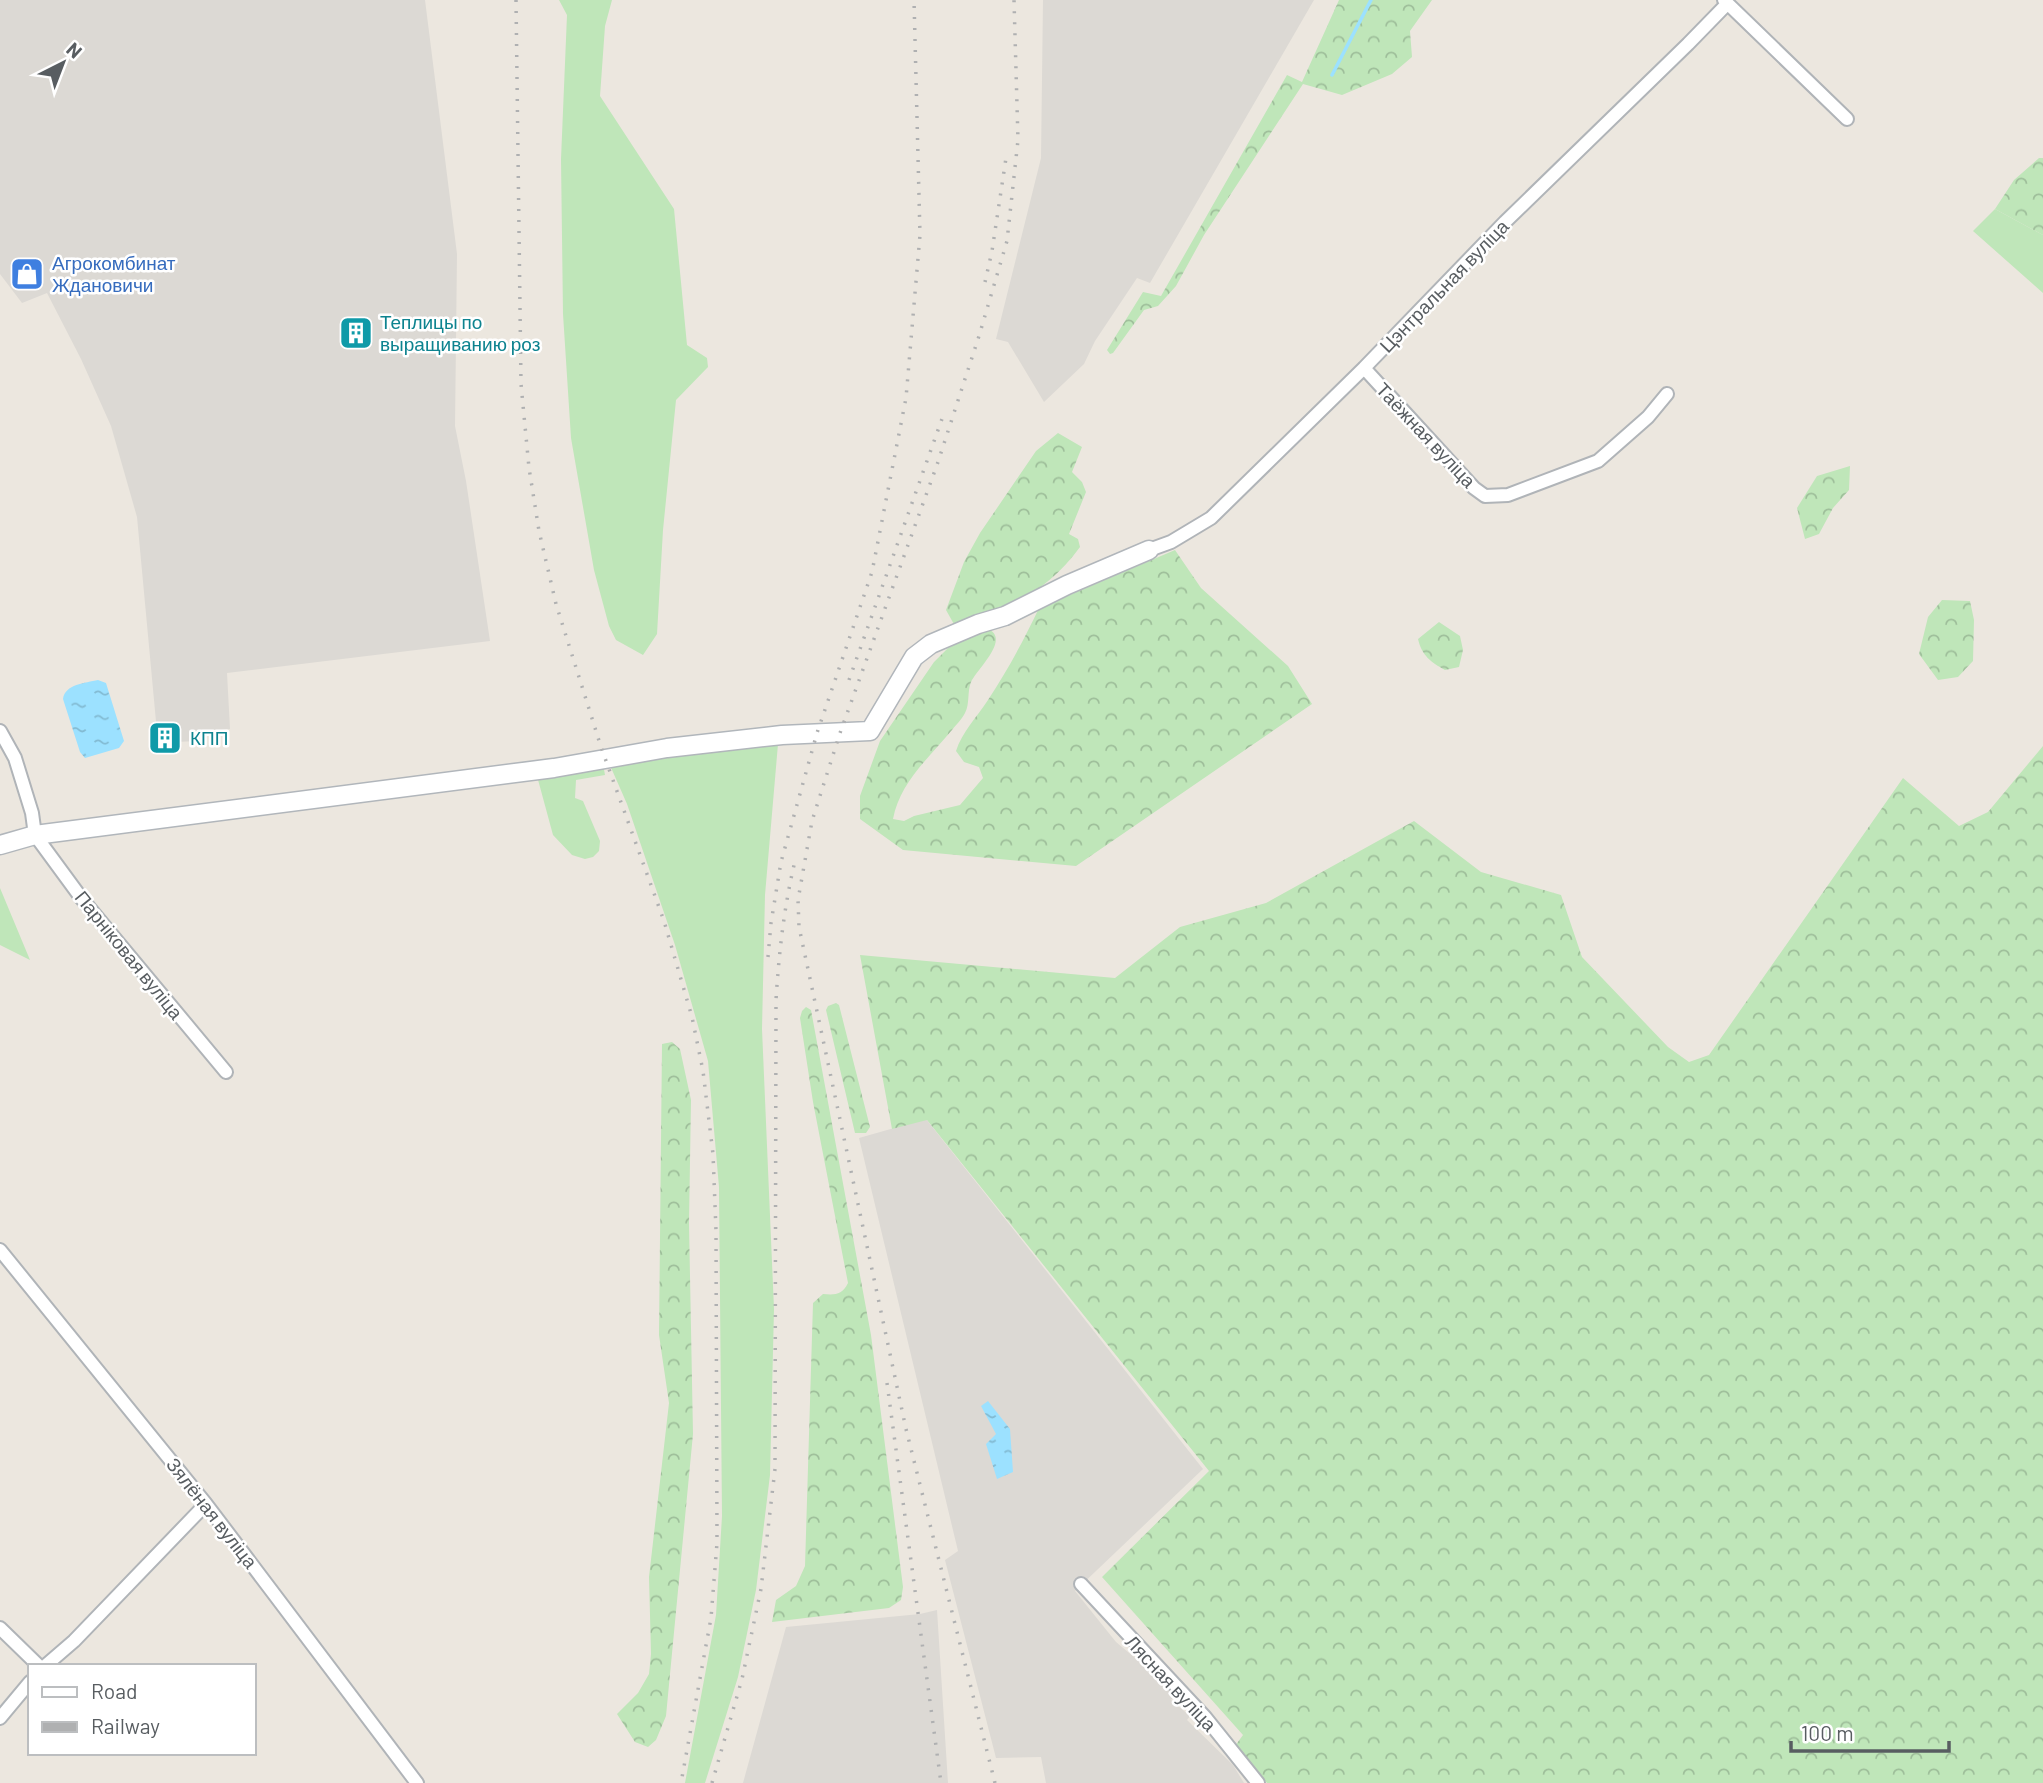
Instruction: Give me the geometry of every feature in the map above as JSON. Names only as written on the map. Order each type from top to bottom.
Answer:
[{"type":"street","points":[[1725,2],[1847,119]]},
{"type":"street","name":"Цэнтральная вуліца","points":[[1149,550],[1171,542],[1211,518],[1364,368],[1436,291],[1688,44],[1725,2]]},
{"type":"street","name":"Таёжная вуліца","points":[[1364,368],[1474,488],[1485,496],[1508,495],[1598,461],[1648,417],[1667,394]]},
{"type":"street","points":[[0,845],[27,837],[554,768],[667,748],[782,735],[870,731],[914,657],[923,649],[978,624],[1005,616],[1067,585],[1149,550]]},
{"type":"street","points":[[0,731],[15,758],[32,813],[27,837]]},
{"type":"street","name":"Парніковая вуліца","points":[[27,837],[226,1072]]},
{"type":"street","name":"Зялёная вуліца","points":[[0,1250],[206,1504],[417,1783]]},
{"type":"street","points":[[47,1664],[74,1641],[206,1504]]},
{"type":"street","name":"Лясная вуліца","points":[[1081,1584],[1197,1708],[1258,1783]]},
{"type":"street","points":[[0,1628],[36,1664]]},
{"type":"street","points":[[0,1718],[28,1684]]},
{"type":"shaded area","points":[[0,0],[425,0],[457,254],[455,426],[490,641],[227,673],[230,729],[196,733],[196,741],[158,743],[137,517],[111,426],[47,293],[22,303],[0,274]]},
{"type":"shaded area","points":[[1043,0],[1314,0],[1150,283],[1137,278],[1095,341],[1084,364],[1044,402],[1008,342],[996,339],[1041,158]]},
{"type":"shaded area","points":[[926,1119],[1203,1469],[1075,1591],[1116,1642],[1177,1693],[1171,1700],[1190,1716],[1187,1720],[1233,1765],[1244,1783],[1046,1783],[1041,1757],[996,1758],[945,1560],[958,1551],[859,1138]]},
{"type":"shaded area","points":[[937,1610],[948,1783],[743,1783],[786,1627]]},
{"type":"green space","points":[[559,0],[612,0],[605,26],[600,96],[674,209],[687,345],[707,358],[708,367],[676,400],[663,530],[657,634],[643,655],[616,640],[609,626],[594,570],[571,438],[563,314],[561,159],[567,15]]},
{"type":"green space","points":[[1339,0],[1432,0],[1410,31],[1412,57],[1392,74],[1342,95],[1303,84],[1204,235],[1176,286],[1158,306],[1144,310],[1110,354],[1107,350],[1143,292],[1161,296],[1287,75],[1302,82]]},
{"type":"green space","points":[[2039,158],[2043,158],[2043,235],[1995,209],[2014,180]]},
{"type":"green space","points":[[1995,209],[2043,235],[2043,293],[1973,231]]},
{"type":"green space","points":[[1058,433],[1082,447],[1072,472],[1082,482],[1086,492],[1069,534],[1078,539],[1080,547],[1053,577],[1039,588],[992,613],[955,626],[946,610],[964,562],[980,533],[1036,451]]},
{"type":"green space","points":[[1850,466],[1849,490],[1833,508],[1819,534],[1805,539],[1797,508],[1817,476]]},
{"type":"green space","points":[[1175,550],[1201,588],[1288,666],[1312,704],[1076,866],[903,850],[860,819],[860,796],[880,741],[934,662],[948,648],[988,629],[996,640],[971,682],[964,715],[909,782],[893,819],[904,821],[960,805],[983,778],[979,767],[964,762],[956,751],[966,731],[1009,667],[1039,608]]},
{"type":"green space","points":[[1942,600],[1970,601],[1974,620],[1973,661],[1958,677],[1938,680],[1919,654],[1928,617]]},
{"type":"green space","points":[[1439,622],[1460,636],[1463,650],[1459,667],[1445,670],[1431,661],[1422,650],[1418,639]]},
{"type":"green space","points":[[778,744],[765,895],[762,1029],[774,1309],[770,1475],[756,1590],[738,1677],[705,1783],[685,1783],[716,1615],[722,1516],[719,1187],[708,1061],[675,945],[627,804],[609,763]]},
{"type":"green space","points":[[2043,746],[2043,1783],[1267,1783],[1235,1746],[1243,1735],[1102,1577],[1209,1471],[927,1120],[892,1129],[860,955],[1115,978],[1180,927],[1266,903],[1414,821],[1481,872],[1561,895],[1582,957],[1668,1047],[1689,1062],[1709,1055],[1903,778],[1959,826],[1988,812]]},
{"type":"green space","points":[[603,764],[605,775],[576,780],[575,798],[583,801],[600,841],[599,851],[593,857],[585,859],[572,855],[553,835],[537,776]]},
{"type":"green space","points":[[0,888],[30,960],[0,945]]},
{"type":"green space","points":[[836,1003],[839,1005],[870,1127],[866,1133],[855,1133],[826,1010],[828,1006]]},
{"type":"green space","points":[[806,1007],[811,1010],[871,1335],[903,1587],[901,1600],[889,1608],[772,1622],[776,1600],[796,1586],[805,1566],[813,1303],[823,1294],[841,1292],[848,1283],[813,1102],[800,1018]]},
{"type":"green space","points":[[672,1042],[680,1049],[691,1100],[689,1223],[693,1434],[666,1716],[656,1740],[648,1747],[635,1742],[617,1714],[638,1693],[649,1674],[651,1654],[649,1577],[669,1403],[659,1335],[662,1044]]},
{"type":"water","points":[[98,680],[106,683],[124,741],[119,748],[85,758],[80,752],[63,699],[67,690],[72,687]]},
{"type":"water","points":[[988,1401],[1010,1429],[1013,1472],[997,1479],[986,1444],[996,1434],[981,1406]]},
{"type":"waterway","points":[[1332,75],[1371,0]]},
{"type":"railway","points":[[516,0],[521,384],[529,468],[539,531],[556,604],[601,747],[664,921],[692,1017],[703,1071],[713,1154],[716,1231],[717,1543],[711,1618],[681,1783]]},
{"type":"railway","points":[[768,957],[781,862],[817,733],[872,572],[906,398],[920,235],[914,0]]},
{"type":"railway","points":[[995,1783],[906,1429],[799,927],[798,900],[812,821],[840,733],[938,462],[1007,241],[1018,140],[1014,0]]},
{"type":"railway","points":[[985,282],[1006,158]]},
{"type":"railway","points":[[849,680],[943,416]]},
{"type":"railway","points":[[712,1783],[742,1679],[761,1589],[775,1469],[776,1000],[782,930],[795,861]]},
{"type":"railway","points":[[887,1383],[941,1783]]},
{"type":"place","name":"Агрокомбинат Ждановичи","points":[[27,274]]},
{"type":"place","name":"Теплицы по выращиванию роз","points":[[356,333]]},
{"type":"place","name":"КПП","points":[[165,738]]}]
